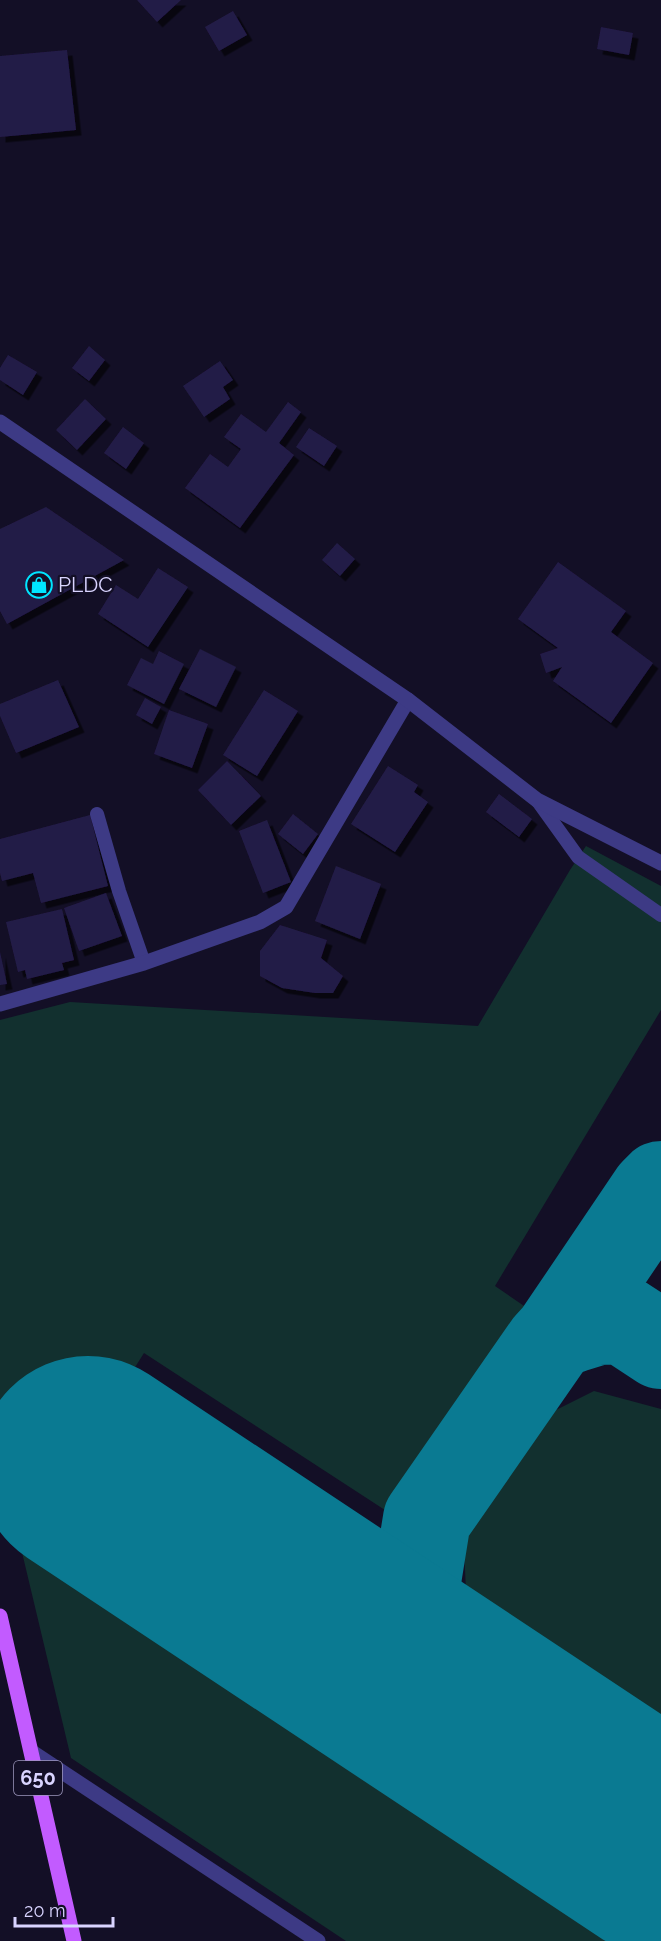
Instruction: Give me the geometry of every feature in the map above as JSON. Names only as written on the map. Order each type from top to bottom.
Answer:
[{"type":"main road","name":"650","points":[[0,1616],[74,1941]]},
{"type":"street","points":[[0,422],[408,700],[537,800],[661,863]]},
{"type":"street","points":[[0,1004],[144,963],[260,922],[286,907],[408,700]]},
{"type":"street","points":[[32,1752],[304,1936],[318,1941]]},
{"type":"lane","points":[[537,800],[578,857],[661,915]]},
{"type":"lane","points":[[97,814],[118,891],[144,963]]},
{"type":"green space","points":[[586,846],[661,886],[661,1010],[495,1286],[533,1312],[388,1512],[144,1353],[46,1508],[56,1555],[243,1681],[257,1656],[661,1926],[661,1941],[346,1941],[71,1758],[0,1460],[0,1020],[70,1002],[478,1026]]},
{"type":"green space","points":[[594,1391],[661,1409],[661,1763],[504,1654],[483,1625],[466,1591],[464,1548],[479,1507],[520,1446],[554,1411]]},
{"type":"building","points":[[137,0],[181,0],[157,22]]},
{"type":"building","points":[[233,11],[247,35],[219,51],[205,27]]},
{"type":"building","points":[[601,27],[633,33],[629,55],[597,49]]},
{"type":"building","points":[[67,50],[76,130],[0,137],[0,56]]},
{"type":"building","points":[[89,346],[105,360],[89,381],[72,368]]},
{"type":"building","points":[[8,355],[37,372],[23,395],[0,380],[0,368]]},
{"type":"building","points":[[220,361],[233,380],[223,387],[230,399],[204,417],[183,386]]},
{"type":"building","points":[[85,399],[106,419],[77,450],[56,430]]},
{"type":"building","points":[[288,402],[301,412],[279,443],[294,455],[240,528],[185,488],[210,454],[228,467],[241,449],[224,437],[241,414],[266,432]]},
{"type":"building","points":[[123,427],[144,443],[126,469],[104,453]]},
{"type":"building","points":[[309,428],[337,446],[324,466],[296,447]]},
{"type":"building","name":"PLDC","points":[[46,507],[124,560],[7,624],[0,611],[0,529]]},
{"type":"building","points":[[337,543],[355,559],[340,576],[322,560]]},
{"type":"building","points":[[558,562],[626,611],[611,632],[653,663],[611,723],[553,681],[562,667],[546,673],[540,654],[558,648],[518,619]]},
{"type":"building","points":[[158,568],[188,587],[148,647],[98,614],[116,585],[138,599]]},
{"type":"building","points":[[200,649],[236,667],[216,707],[179,689]]},
{"type":"building","points":[[159,651],[184,664],[164,704],[127,685],[141,658],[153,664]]},
{"type":"building","points":[[58,680],[79,727],[16,753],[0,716],[0,704]]},
{"type":"building","points":[[264,690],[298,711],[257,776],[223,755]]},
{"type":"building","points":[[145,698],[161,707],[152,724],[136,715]]},
{"type":"building","points":[[169,710],[208,724],[192,768],[154,754]]},
{"type":"building","points":[[227,761],[261,796],[231,825],[198,790]]},
{"type":"building","points":[[388,766],[418,785],[414,792],[428,802],[395,852],[351,824]]},
{"type":"building","points":[[499,794],[532,819],[519,837],[486,812]]},
{"type":"building","points":[[293,814],[318,834],[303,854],[278,834]]},
{"type":"building","points":[[90,815],[108,886],[41,903],[33,873],[2,881],[0,839]]},
{"type":"building","points":[[267,820],[291,882],[263,893],[239,831]]},
{"type":"building","points":[[336,866],[381,884],[360,939],[315,921]]},
{"type":"building","points":[[106,893],[122,936],[79,951],[64,908]]},
{"type":"building","points":[[62,909],[74,960],[62,963],[64,970],[27,979],[25,970],[18,972],[6,922]]},
{"type":"building","points":[[280,925],[327,940],[321,958],[343,976],[333,993],[282,988],[260,976],[260,951]]},
{"type":"building","points":[[0,952],[7,984],[0,985]]},
{"type":"taxiway","points":[[558,1334],[661,1185]]},
{"type":"taxiway","points":[[402,1674],[427,1519],[548,1345],[558,1334],[572,1329],[598,1321],[623,1320],[661,1345]]},
{"type":"runway","points":[[88,1466],[661,1846]]},
{"type":"place","name":"PLDC","points":[[39,585]]}]
